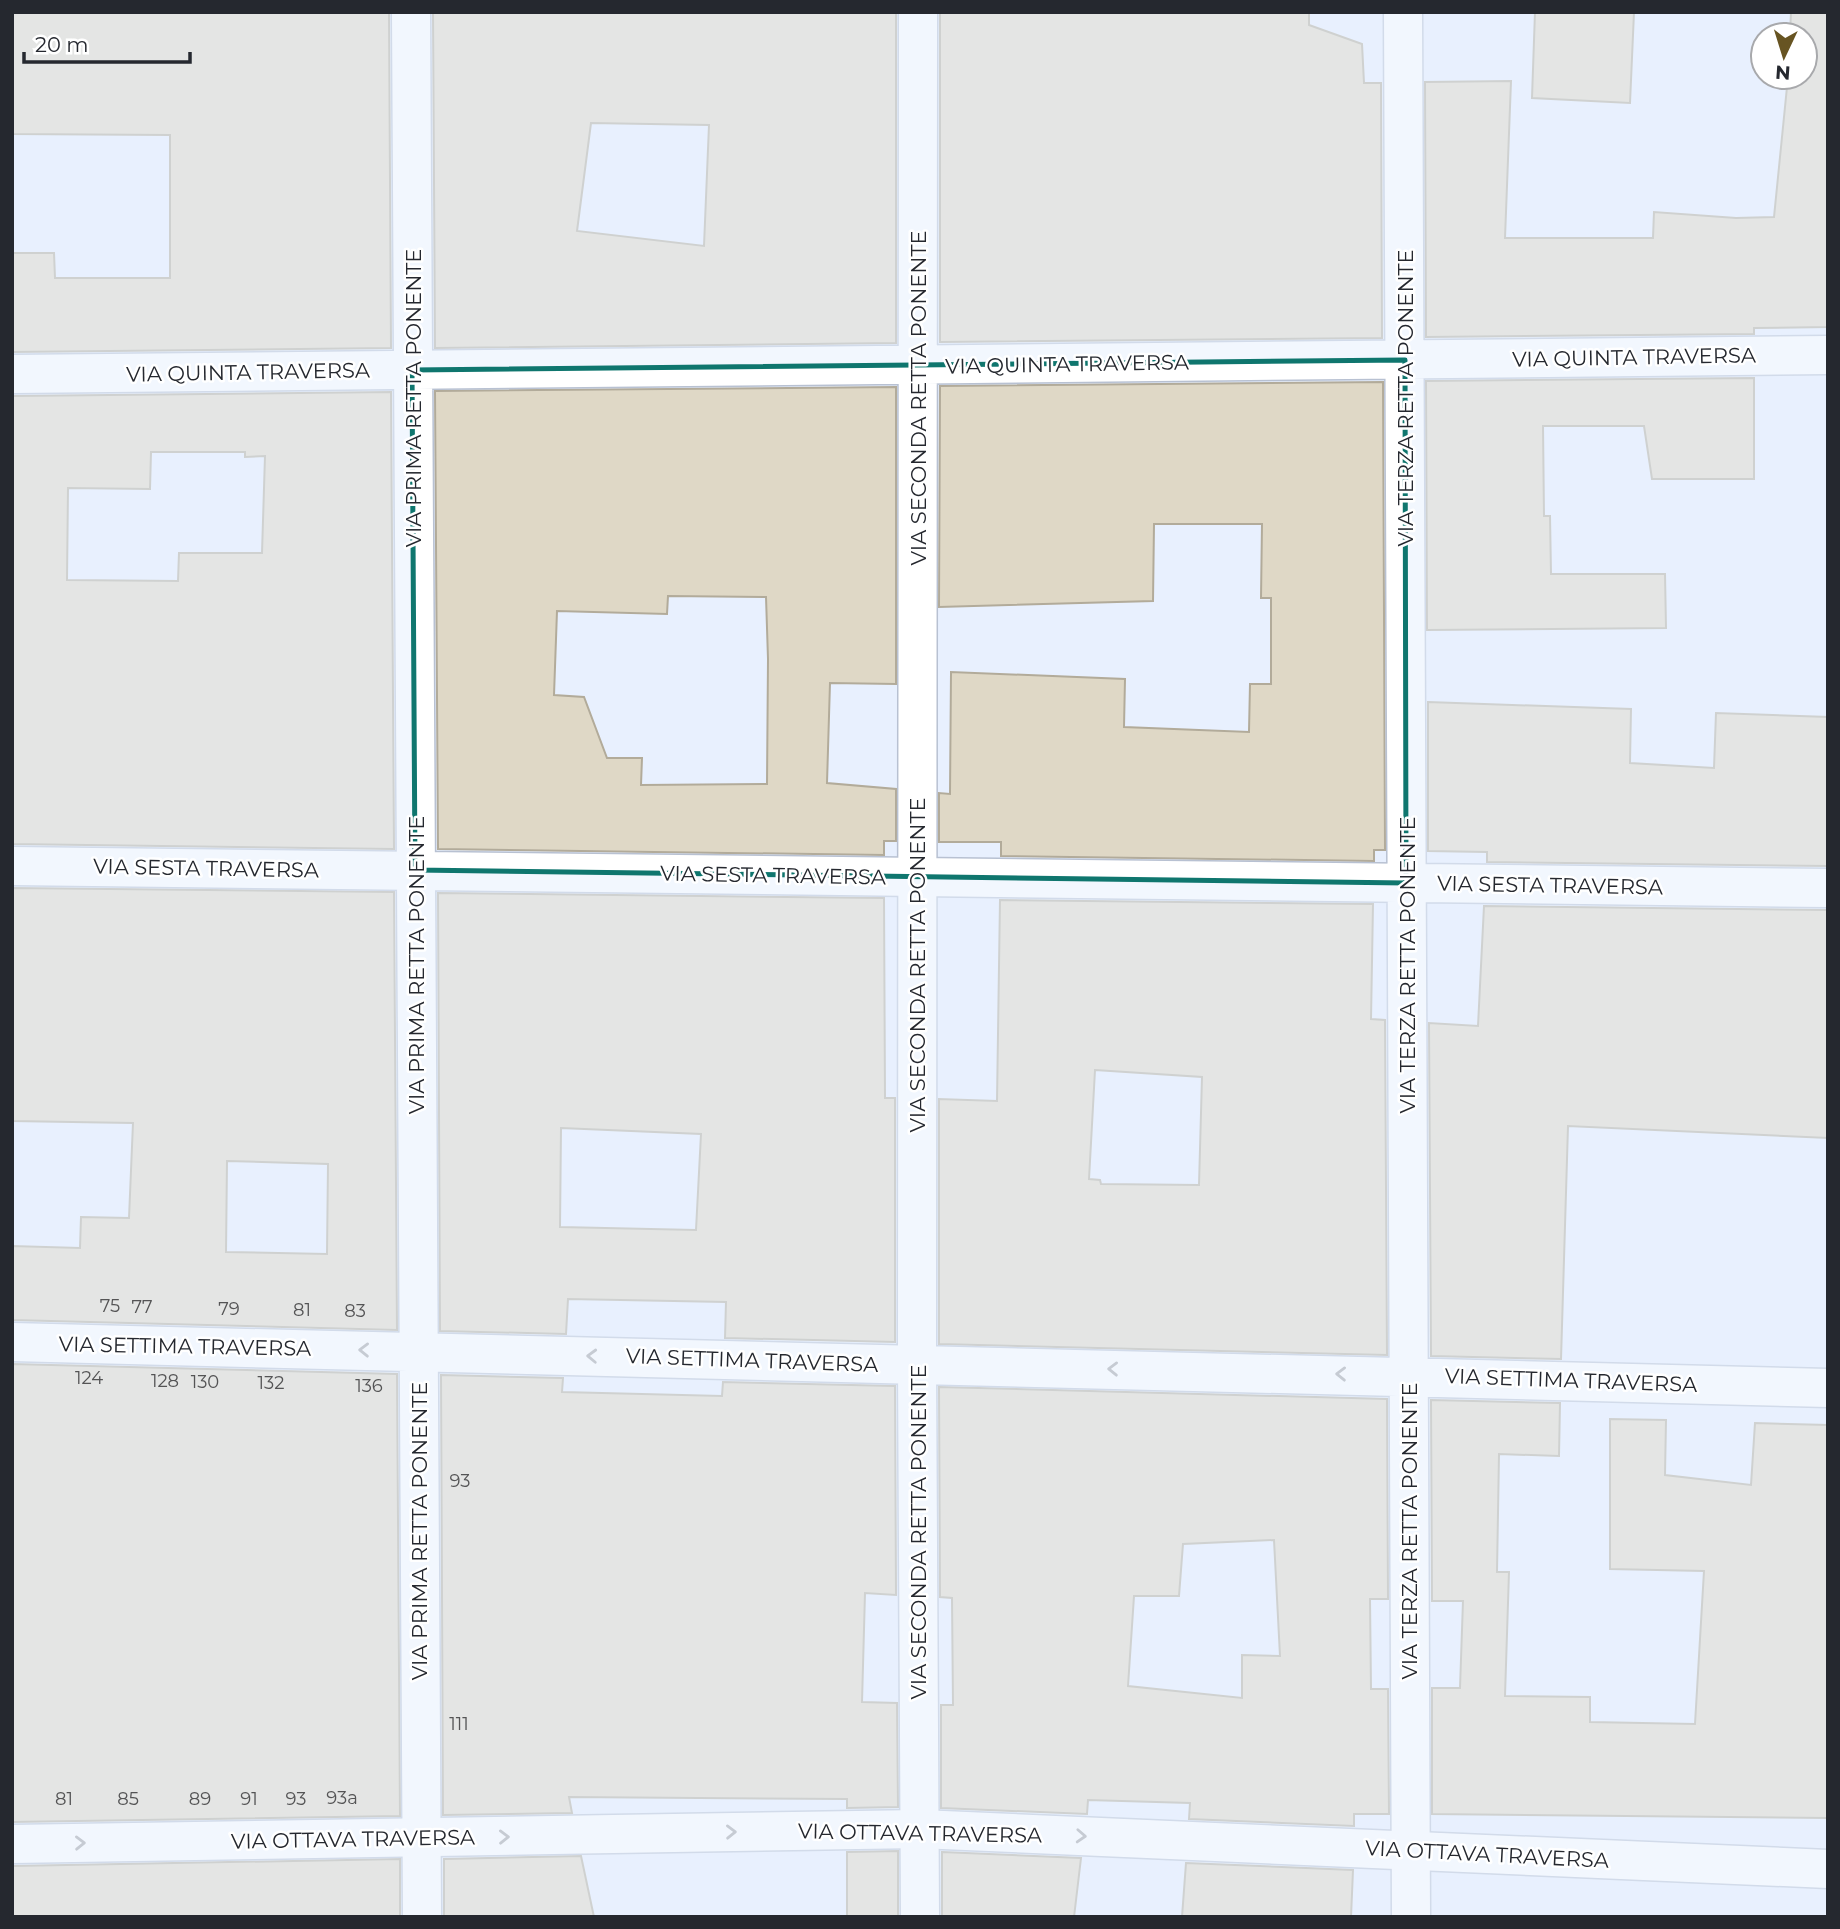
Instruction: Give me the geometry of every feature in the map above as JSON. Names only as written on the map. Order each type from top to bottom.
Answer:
[{"type":"street","name":"VIA PRIMA RETTA PONENTE","points":[[411,12],[422,1917]]},
{"type":"street","name":"VIA SECONDA RETTA PONENTE","points":[[918,12],[917,1364],[920,1917]]},
{"type":"street","name":"VIA TERZA RETTA PONENTE","points":[[1403,12],[1411,1917]]},
{"type":"street","name":"VIA QUINTA TRAVERSA","points":[[12,374],[1828,355]]},
{"type":"street","name":"VIA SESTA TRAVERSA","points":[[12,866],[1828,888]]},
{"type":"street","name":"VIA SETTIMA TRAVERSA","points":[[12,1342],[1828,1388]]},
{"type":"street","name":"VIA OTTAVA TRAVERSA","points":[[12,1844],[919,1829],[1828,1869]]},
{"type":"highlighted area","points":[[1405,360],[1406,883],[415,870],[412,370]]},
{"type":"building","points":[[12,12],[389,12],[391,348],[12,352],[12,253],[54,253],[55,278],[170,278],[170,135],[12,134]]},
{"type":"building","points":[[433,12],[896,12],[896,343],[435,348]],"holes":[[[591,123],[709,125],[704,246],[577,231]]]},
{"type":"building","points":[[940,12],[1309,12],[1309,25],[1362,44],[1364,83],[1381,83],[1382,338],[940,342]]},
{"type":"building","points":[[1535,12],[1634,12],[1630,103],[1532,98]]},
{"type":"building","points":[[1791,12],[1828,12],[1828,327],[1754,328],[1754,334],[1426,337],[1425,82],[1511,81],[1505,238],[1653,238],[1654,212],[1736,218],[1774,217],[1787,91],[1819,91],[1819,21],[1791,21]]},
{"type":"building","points":[[1754,378],[1754,479],[1652,479],[1644,426],[1543,426],[1544,516],[1550,516],[1551,574],[1665,574],[1666,628],[1427,630],[1426,381]]},
{"type":"building","points":[[1383,382],[1385,850],[1374,850],[1374,861],[1001,856],[1001,842],[939,842],[939,793],[950,794],[951,672],[1125,679],[1124,727],[1249,732],[1250,684],[1271,684],[1271,598],[1261,598],[1262,524],[1154,524],[1153,601],[939,607],[940,386]]},
{"type":"building","points":[[896,387],[896,684],[830,683],[827,783],[896,789],[896,841],[884,841],[884,855],[438,849],[435,391]],"holes":[[[668,596],[766,597],[767,784],[641,785],[642,758],[607,758],[584,697],[554,695],[557,611],[667,614]]]},
{"type":"building","points":[[391,392],[394,849],[12,844],[12,396]],"holes":[[[151,452],[245,452],[245,457],[265,456],[262,553],[179,553],[178,581],[67,580],[68,488],[150,489]]]},
{"type":"building","points":[[1428,702],[1631,709],[1630,763],[1714,768],[1716,713],[1828,717],[1828,866],[1487,862],[1487,852],[1428,851]]},
{"type":"building","points":[[12,888],[394,892],[397,1330],[12,1320],[12,1246],[80,1248],[81,1217],[129,1218],[133,1123],[12,1121]],"holes":[[[227,1161],[328,1164],[327,1254],[226,1252]]]},
{"type":"building","points":[[438,893],[884,898],[885,1098],[895,1098],[895,1342],[725,1338],[726,1302],[568,1299],[566,1334],[440,1331]],"holes":[[[561,1128],[701,1134],[696,1230],[560,1227]]]},
{"type":"building","points":[[1000,900],[1373,904],[1371,1019],[1385,1020],[1387,1355],[939,1344],[939,1099],[997,1101]],"holes":[[[1095,1070],[1202,1077],[1199,1185],[1101,1184],[1100,1180],[1089,1179]]]},
{"type":"building","points":[[1484,906],[1828,910],[1828,1138],[1568,1126],[1561,1359],[1431,1356],[1429,1023],[1478,1026]]},
{"type":"building","points":[[12,1364],[397,1374],[400,1816],[12,1822]]},
{"type":"building","points":[[441,1375],[563,1378],[562,1392],[722,1396],[723,1382],[895,1386],[896,1595],[865,1593],[862,1702],[897,1703],[898,1807],[847,1808],[847,1799],[569,1797],[572,1813],[443,1815]]},
{"type":"building","points":[[939,1387],[1387,1399],[1388,1599],[1370,1599],[1371,1689],[1388,1689],[1389,1814],[1354,1814],[1354,1826],[1189,1819],[1190,1803],[1088,1800],[1087,1814],[941,1808],[941,1705],[953,1705],[952,1598],[940,1597]],"holes":[[[1274,1540],[1280,1656],[1242,1655],[1242,1698],[1128,1686],[1134,1596],[1179,1596],[1183,1544]]]},
{"type":"building","points":[[1431,1400],[1560,1403],[1559,1456],[1499,1454],[1497,1572],[1509,1572],[1505,1696],[1590,1697],[1590,1722],[1695,1724],[1704,1571],[1610,1569],[1610,1419],[1666,1420],[1665,1475],[1751,1485],[1755,1423],[1828,1425],[1828,1818],[1432,1814],[1432,1688],[1460,1688],[1463,1601],[1432,1601]]},
{"type":"building","points":[[898,1851],[898,1917],[847,1917],[847,1852]]},
{"type":"building","points":[[942,1852],[1081,1858],[1074,1917],[942,1917]]},
{"type":"building","points":[[581,1856],[594,1917],[444,1917],[444,1859]]},
{"type":"building","points":[[400,1859],[400,1917],[12,1917],[12,1866]]},
{"type":"building","points":[[1186,1863],[1353,1870],[1351,1917],[1182,1917]]}]
